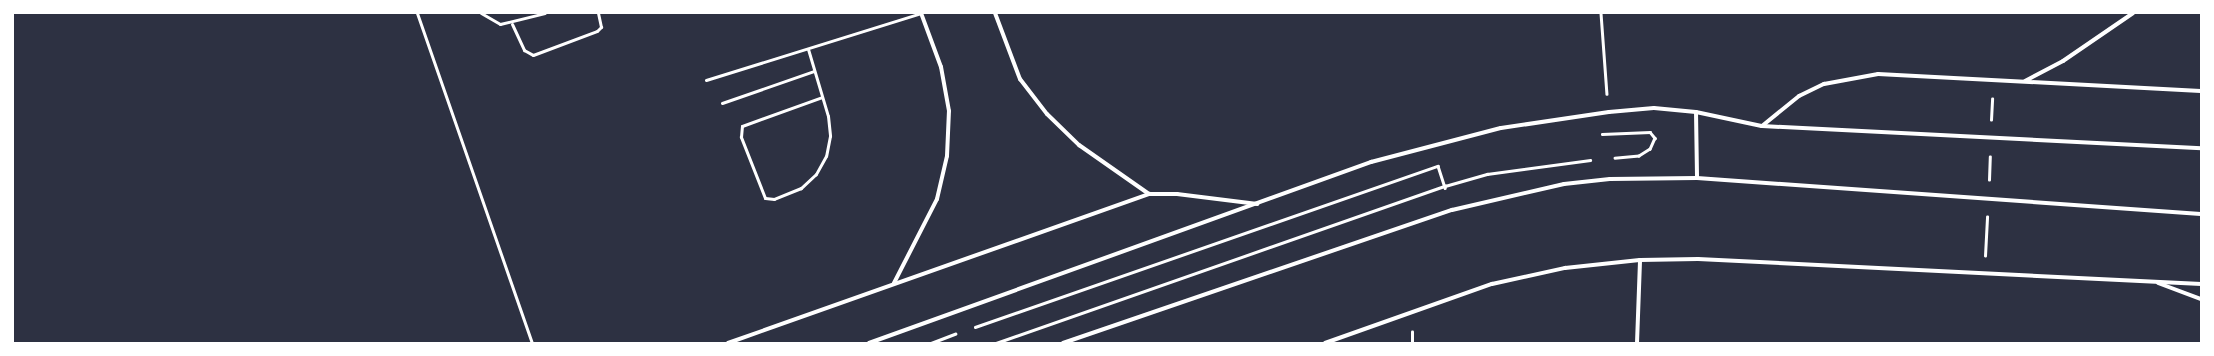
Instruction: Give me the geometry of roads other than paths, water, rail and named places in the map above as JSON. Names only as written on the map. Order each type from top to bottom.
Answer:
[{"type":"street","points":[[894,283],[937,199],[947,156],[949,111],[941,67],[921,13]]},
{"type":"street","points":[[995,13],[1020,79],[1047,114],[1079,145],[1149,194]]},
{"type":"street","points":[[2024,82],[2088,46],[2133,13]]},
{"type":"street","points":[[1762,126],[1799,96],[1850,77],[1878,74],[2201,91]]},
{"type":"street","points":[[869,343],[1371,162],[1501,128],[1609,112],[1654,108],[1696,112],[1762,126],[2201,148]]},
{"type":"street","points":[[1696,112],[1697,178]]},
{"type":"street","points":[[1063,343],[1452,210],[1564,184],[1610,179],[1697,178],[1988,200],[2201,214]]},
{"type":"street","points":[[728,343],[1149,194],[1184,194],[1257,204]]},
{"type":"street","points":[[1324,343],[1492,284],[1565,268],[1640,260],[1698,259],[2201,284]]},
{"type":"street","points":[[1637,343],[1640,260]]},
{"type":"street","points":[[2152,281],[2201,299]]},
{"type":"lane","points":[[417,13],[532,343]]},
{"type":"lane","points":[[481,13],[500,24],[512,24],[545,13]]},
{"type":"lane","points":[[512,24],[524,50],[533,55],[597,31],[601,27],[598,13]]},
{"type":"lane","points":[[706,80],[921,13]]},
{"type":"lane","points":[[808,49],[822,97],[830,136],[826,156],[816,174],[801,188],[774,199],[765,198],[742,137],[742,126],[822,97]]},
{"type":"lane","points":[[722,103],[814,71]]}]
